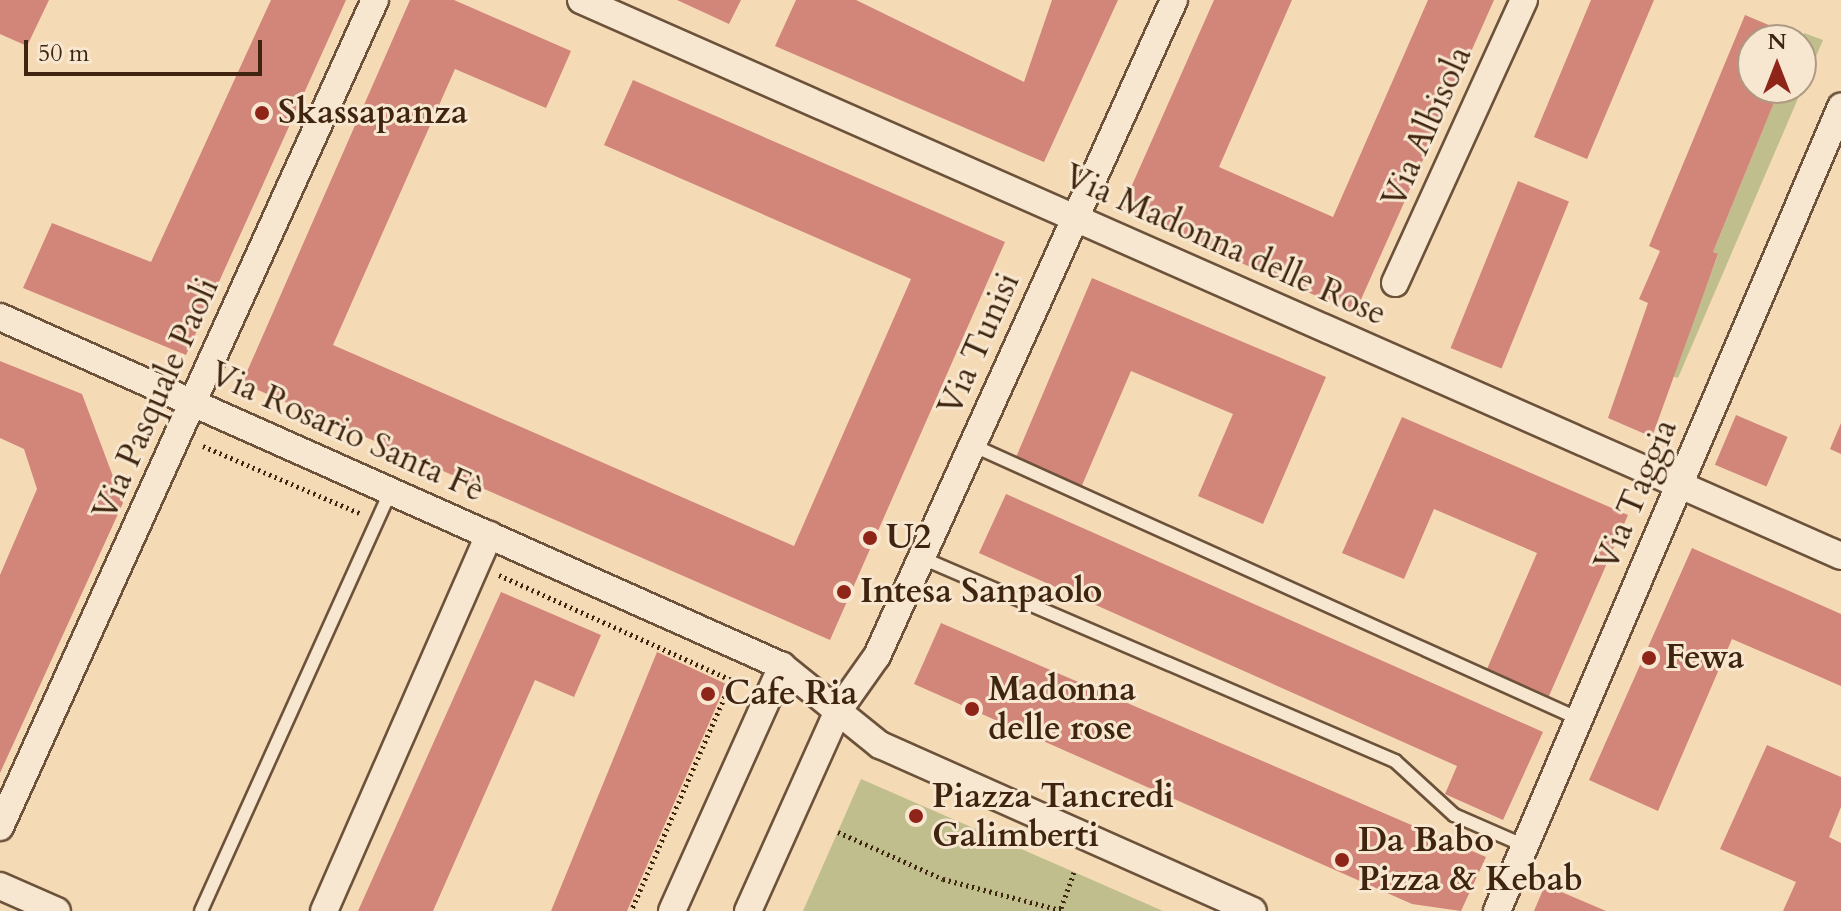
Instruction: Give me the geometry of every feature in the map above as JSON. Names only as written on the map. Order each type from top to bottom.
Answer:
[{"type":"street","name":"Via Pasquale Paoli","points":[[0,827],[205,409],[375,0]]},
{"type":"street","name":"Via Madonna delle Rose","points":[[581,0],[1841,556]]},
{"type":"street","name":"Via Tunisi","points":[[838,711],[877,656],[1174,0]]},
{"type":"street","name":"Via Albisola","points":[[1395,283],[1524,0]]},
{"type":"street","name":"Via Taggia","points":[[1497,911],[1841,107]]},
{"type":"street","name":"Via Rosario Santa Fè","points":[[0,317],[782,666],[838,711]]},
{"type":"street","name":"Via Rosario Santa Fè","points":[[324,911],[489,535]]},
{"type":"street","points":[[672,911],[782,666]]},
{"type":"street","points":[[748,911],[838,711],[880,745],[1253,911]]},
{"type":"street","points":[[0,886],[57,911]]},
{"type":"lane","points":[[972,445],[1579,719]]},
{"type":"lane","points":[[201,911],[391,491]]},
{"type":"lane","points":[[922,558],[1395,761],[1454,815],[1525,846]]},
{"type":"path","points":[[205,409],[202,445],[377,521]]},
{"type":"path","points":[[476,563],[732,680],[631,911]]},
{"type":"path","points":[[838,832],[943,879],[1063,910],[1074,872]]},
{"type":"shaded area","points":[[1817,38],[1823,40],[1817,54]]},
{"type":"shaded area","points":[[1773,104],[1796,104],[1678,378],[1672,376],[1718,255],[1713,252]]},
{"type":"shaded area","points":[[861,779],[1074,872],[1163,911],[803,911]]},
{"type":"building","points":[[0,0],[49,0],[27,46],[0,34]]},
{"type":"building","points":[[271,0],[346,0],[186,355],[23,288],[52,223],[151,262]]},
{"type":"building","points":[[410,0],[454,0],[571,51],[546,108],[455,69],[333,345],[794,546],[911,279],[604,145],[633,80],[1005,242],[830,640],[242,383]]},
{"type":"building","points":[[677,0],[741,0],[729,24]]},
{"type":"building","points":[[796,0],[856,0],[1024,82],[1052,0],[1118,0],[1044,162],[775,46]]},
{"type":"building","points":[[1214,0],[1292,0],[1219,167],[1333,217],[1428,0],[1494,0],[1355,313],[1121,210]]},
{"type":"building","points":[[1591,0],[1654,0],[1587,159],[1534,137]]},
{"type":"building","points":[[1745,15],[1766,24],[1741,24]]},
{"type":"building","points":[[1737,34],[1737,104],[1773,104],[1713,252],[1718,254],[1652,437],[1608,418],[1648,303],[1639,299],[1660,251],[1649,246]]},
{"type":"building","points":[[1518,181],[1569,202],[1502,368],[1451,348]]},
{"type":"building","points":[[1092,278],[1326,377],[1263,524],[1198,496],[1233,414],[1131,371],[1080,490],[1014,462]]},
{"type":"building","points":[[0,361],[82,394],[123,503],[0,773],[0,575],[37,489],[24,449],[0,438]]},
{"type":"building","points":[[1736,415],[1788,437],[1766,487],[1715,465]]},
{"type":"building","points":[[1402,417],[1628,515],[1549,696],[1487,669],[1537,553],[1434,509],[1404,579],[1342,553]]},
{"type":"building","points":[[1841,423],[1841,454],[1830,449]]},
{"type":"building","points":[[1006,494],[1543,732],[1503,820],[1445,794],[1457,766],[979,553]]},
{"type":"building","points":[[1692,548],[1841,614],[1841,686],[1732,639],[1658,811],[1589,780]]},
{"type":"building","points":[[501,592],[601,635],[574,697],[535,680],[433,911],[358,911]]},
{"type":"building","points":[[941,623],[1486,857],[1461,911],[1412,904],[914,684]]},
{"type":"building","points":[[657,652],[726,684],[627,911],[551,911]]},
{"type":"building","points":[[1767,745],[1841,777],[1841,807],[1829,837],[1841,843],[1841,911],[1783,911],[1796,882],[1720,849]]},
{"type":"building","points":[[1545,885],[1606,911],[1534,911]]},
{"type":"place","name":"Skassapanza","points":[[262,113]]},
{"type":"place","name":"U2","points":[[870,538]]},
{"type":"place","name":"Intesa Sanpaolo","points":[[844,592]]},
{"type":"place","name":"Fewa","points":[[1649,658]]},
{"type":"place","name":"Cafe Ria","points":[[708,694]]},
{"type":"place","name":"Madonna delle rose","points":[[972,709]]},
{"type":"place","name":"Piazza Tancredi Galimberti","points":[[916,816]]},
{"type":"place","name":"Da Babo Pizza & Kebab","points":[[1342,860]]}]
